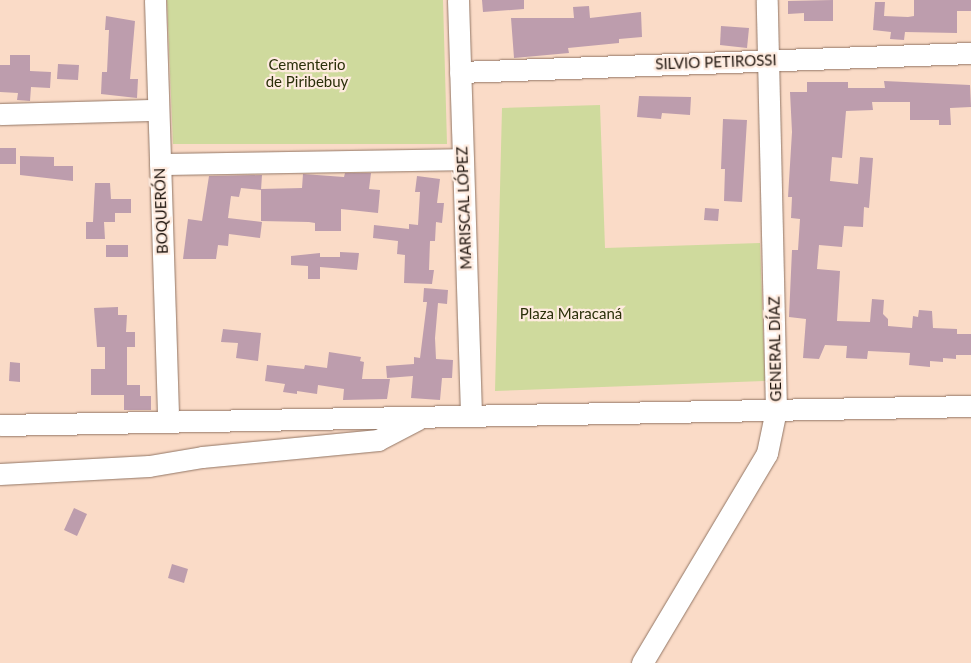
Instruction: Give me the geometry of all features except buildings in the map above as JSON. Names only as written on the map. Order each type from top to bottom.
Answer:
[{"type":"street","name":"BOQUERÓN","points":[[155,0],[168,422]]},
{"type":"street","name":"MARISCAL LÓPEZ","points":[[458,0],[470,416]]},
{"type":"street","name":"GENERAL DÍAZ","points":[[642,663],[767,453],[776,410],[767,0]]},
{"type":"street","name":"SILVIO PETIROSSI","points":[[460,72],[971,53]]},
{"type":"street","points":[[0,114],[158,110]]},
{"type":"street","points":[[160,164],[463,159]]},
{"type":"street","points":[[0,425],[971,406]]},
{"type":"street","points":[[0,474],[149,466],[202,457],[378,440],[422,417]]},
{"type":"green space","name":"Cementerio de Piribebuy","points":[[167,0],[443,0],[447,144],[173,144]]},
{"type":"green space","name":"Plaza Maracaná","points":[[600,105],[605,248],[760,243],[765,381],[495,391],[502,108]]}]
